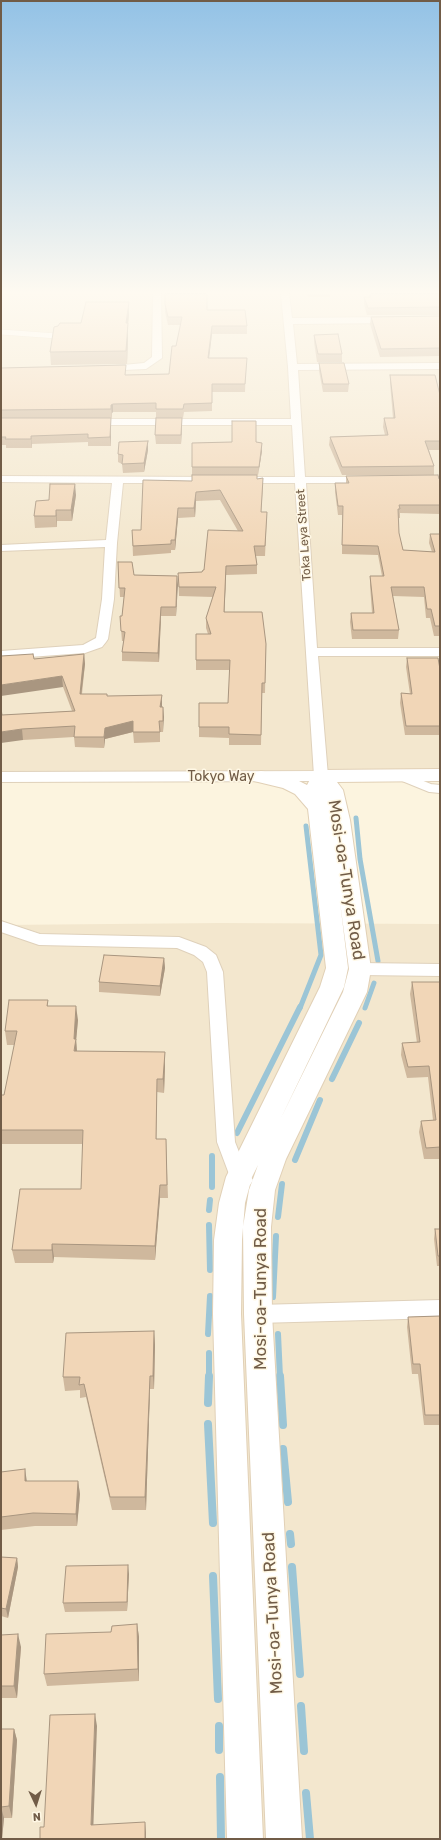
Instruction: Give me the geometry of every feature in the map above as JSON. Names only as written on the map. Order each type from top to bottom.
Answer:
[{"type":"main road","points":[[261,777],[290,784],[302,790],[329,814],[340,806],[346,792],[359,782],[377,775]]},
{"type":"main road","name":"Tokyo Way","points":[[321,776],[440,776]]},
{"type":"main road","name":"Mosi-oa-Tunya Road","points":[[245,1839],[227,1314],[228,1240],[232,1203],[273,1159],[355,992],[360,969],[329,814],[316,788],[321,776]]},
{"type":"main road","name":"Mosi-oa-Tunya Road","points":[[284,1839],[258,1314],[257,1227],[250,1184],[332,987],[337,968],[329,814]]},
{"type":"street","name":"Toka Leya Street","points":[[294,380],[311,652],[321,776]]},
{"type":"street","points":[[77,422],[296,422]]},
{"type":"street","points":[[1,479],[378,480]]},
{"type":"street","points":[[1,655],[85,649],[97,644],[102,639],[108,599],[111,543],[118,479]]},
{"type":"street","points":[[1,548],[111,543]]},
{"type":"street","points":[[311,652],[440,652]]},
{"type":"street","name":"Tokyo Way","points":[[1,777],[321,776]]},
{"type":"street","points":[[2,928],[38,939],[179,943],[200,951],[210,958],[214,972],[226,1142],[250,1184]]},
{"type":"street","points":[[360,969],[440,970]]},
{"type":"street","points":[[258,1314],[440,1309]]},
{"type":"lane","points":[[399,775],[430,788],[440,790]]},
{"type":"shaded area","points":[[1,380],[440,380],[440,777],[1,775]]},
{"type":"shaded area","points":[[220,923],[440,924],[440,1839],[1,1839],[1,925]]},
{"type":"building","points":[[1,380],[245,380],[245,384],[212,384],[212,403],[184,404],[183,409],[156,409],[156,403],[113,404],[111,405],[111,409],[1,410]]},
{"type":"building","points":[[322,380],[348,380],[349,384],[323,384]]},
{"type":"building","points":[[391,380],[436,380],[440,395],[440,441],[425,441],[434,466],[342,467],[330,437],[388,435],[384,418],[395,418]]},
{"type":"building","points":[[1,418],[111,418],[110,437],[88,438],[88,434],[31,436],[31,439],[5,439],[6,437],[1,437]]},
{"type":"building","points":[[156,418],[182,418],[181,435],[155,435]]},
{"type":"building","points":[[232,421],[256,421],[256,442],[262,443],[259,467],[192,467],[192,443],[232,442]]},
{"type":"building","points":[[148,441],[144,463],[122,464],[123,455],[118,454],[119,442]]},
{"type":"building","points":[[192,475],[257,475],[257,479],[263,478],[261,512],[267,512],[265,546],[254,546],[257,565],[226,566],[224,612],[262,612],[266,644],[265,683],[262,683],[261,735],[229,734],[229,727],[199,727],[199,703],[228,703],[230,660],[196,660],[196,634],[211,634],[206,618],[216,587],[179,587],[178,573],[202,572],[204,570],[208,530],[243,531],[220,490],[196,492],[194,508],[178,508],[175,540],[171,540],[171,544],[133,546],[132,530],[141,530],[143,480],[192,481]]},
{"type":"building","points":[[438,475],[440,479],[440,505],[399,505],[400,509],[398,509],[399,533],[403,550],[435,552],[430,534],[440,534],[440,626],[435,626],[431,609],[427,609],[424,587],[391,587],[399,630],[353,630],[351,613],[374,613],[370,576],[384,576],[378,546],[342,545],[343,506],[338,506],[335,483],[349,483],[346,476]]},
{"type":"building","points":[[50,484],[75,484],[71,510],[56,510],[56,516],[34,516],[36,501],[49,500]]},
{"type":"building","points":[[118,562],[132,562],[134,575],[177,576],[176,607],[161,607],[158,653],[122,652],[125,632],[121,631],[120,616],[122,616],[125,588],[119,588]]},
{"type":"building","points":[[33,654],[34,659],[84,654],[80,694],[107,694],[107,696],[162,695],[160,707],[163,707],[163,721],[159,721],[160,732],[133,732],[133,721],[105,728],[104,737],[74,737],[75,726],[22,729],[1,732],[1,709],[2,715],[75,711],[62,676],[1,685],[1,656]]},
{"type":"building","points":[[407,658],[438,658],[440,669],[440,726],[406,726],[401,693],[412,694]]},
{"type":"building","points":[[104,955],[164,958],[160,986],[99,982]]},
{"type":"building","points":[[412,982],[440,982],[440,1147],[426,1148],[421,1121],[436,1120],[429,1066],[408,1067],[402,1043],[420,1042]]},
{"type":"building","points":[[9,1000],[48,1000],[47,1006],[76,1006],[74,1039],[76,1039],[74,1051],[165,1052],[163,1079],[157,1079],[156,1139],[166,1139],[167,1185],[160,1185],[155,1246],[52,1244],[52,1250],[12,1250],[20,1189],[81,1189],[83,1130],[1,1130],[1,1095],[4,1095],[17,1031],[5,1031]]},
{"type":"building","points":[[435,1229],[440,1229],[440,1256],[438,1256]]},
{"type":"building","points":[[440,1316],[440,1415],[425,1415],[420,1364],[413,1364],[408,1317]]},
{"type":"building","points":[[154,1331],[153,1376],[150,1376],[145,1497],[110,1497],[84,1384],[79,1385],[80,1377],[63,1377],[66,1333]]},
{"type":"building","points":[[25,1469],[25,1481],[78,1481],[76,1514],[33,1513],[1,1517],[1,1472]]},
{"type":"building","points":[[1,1557],[17,1558],[6,1609],[1,1608]]},
{"type":"building","points":[[128,1565],[127,1602],[63,1603],[66,1566]]},
{"type":"building","points":[[137,1624],[138,1669],[44,1674],[46,1634],[111,1632],[112,1626]]},
{"type":"building","points":[[18,1634],[14,1686],[1,1686],[1,1635]]},
{"type":"building","points":[[95,1714],[91,1825],[145,1822],[145,1839],[40,1839],[40,1827],[44,1827],[50,1715]]},
{"type":"building","points":[[1,1729],[14,1729],[9,1806],[1,1807]]},
{"type":"waterway","points":[[356,818],[360,859],[378,961]]},
{"type":"waterway","points":[[300,1008],[321,955],[306,826]]},
{"type":"waterway","points":[[365,1008],[374,983]]},
{"type":"waterway","points":[[237,1133],[300,1007]]},
{"type":"waterway","points":[[332,1079],[359,1023]]},
{"type":"waterway","points":[[295,1160],[320,1100]]},
{"type":"waterway","points":[[212,1156],[212,1187]]},
{"type":"waterway","points":[[278,1217],[282,1184]]},
{"type":"waterway","points":[[209,1210],[210,1200]]},
{"type":"waterway","points":[[209,1225],[210,1270]]},
{"type":"waterway","points":[[273,1297],[276,1236]]},
{"type":"waterway","points":[[208,1334],[210,1296]]},
{"type":"waterway","points":[[278,1334],[280,1377]]},
{"type":"waterway","points":[[209,1353],[209,1376]]},
{"type":"waterway","points":[[208,1403],[209,1376]]},
{"type":"waterway","points":[[280,1376],[283,1425]]},
{"type":"waterway","points":[[208,1424],[213,1523]]},
{"type":"waterway","points":[[283,1449],[288,1502]]},
{"type":"waterway","points":[[290,1534],[291,1544]]},
{"type":"waterway","points":[[292,1567],[300,1674]]},
{"type":"waterway","points":[[213,1576],[218,1699]]},
{"type":"waterway","points":[[301,1706],[304,1751]]},
{"type":"waterway","points":[[219,1726],[219,1750]]},
{"type":"waterway","points":[[220,1777],[221,1839]]},
{"type":"waterway","points":[[306,1793],[310,1839]]}]
